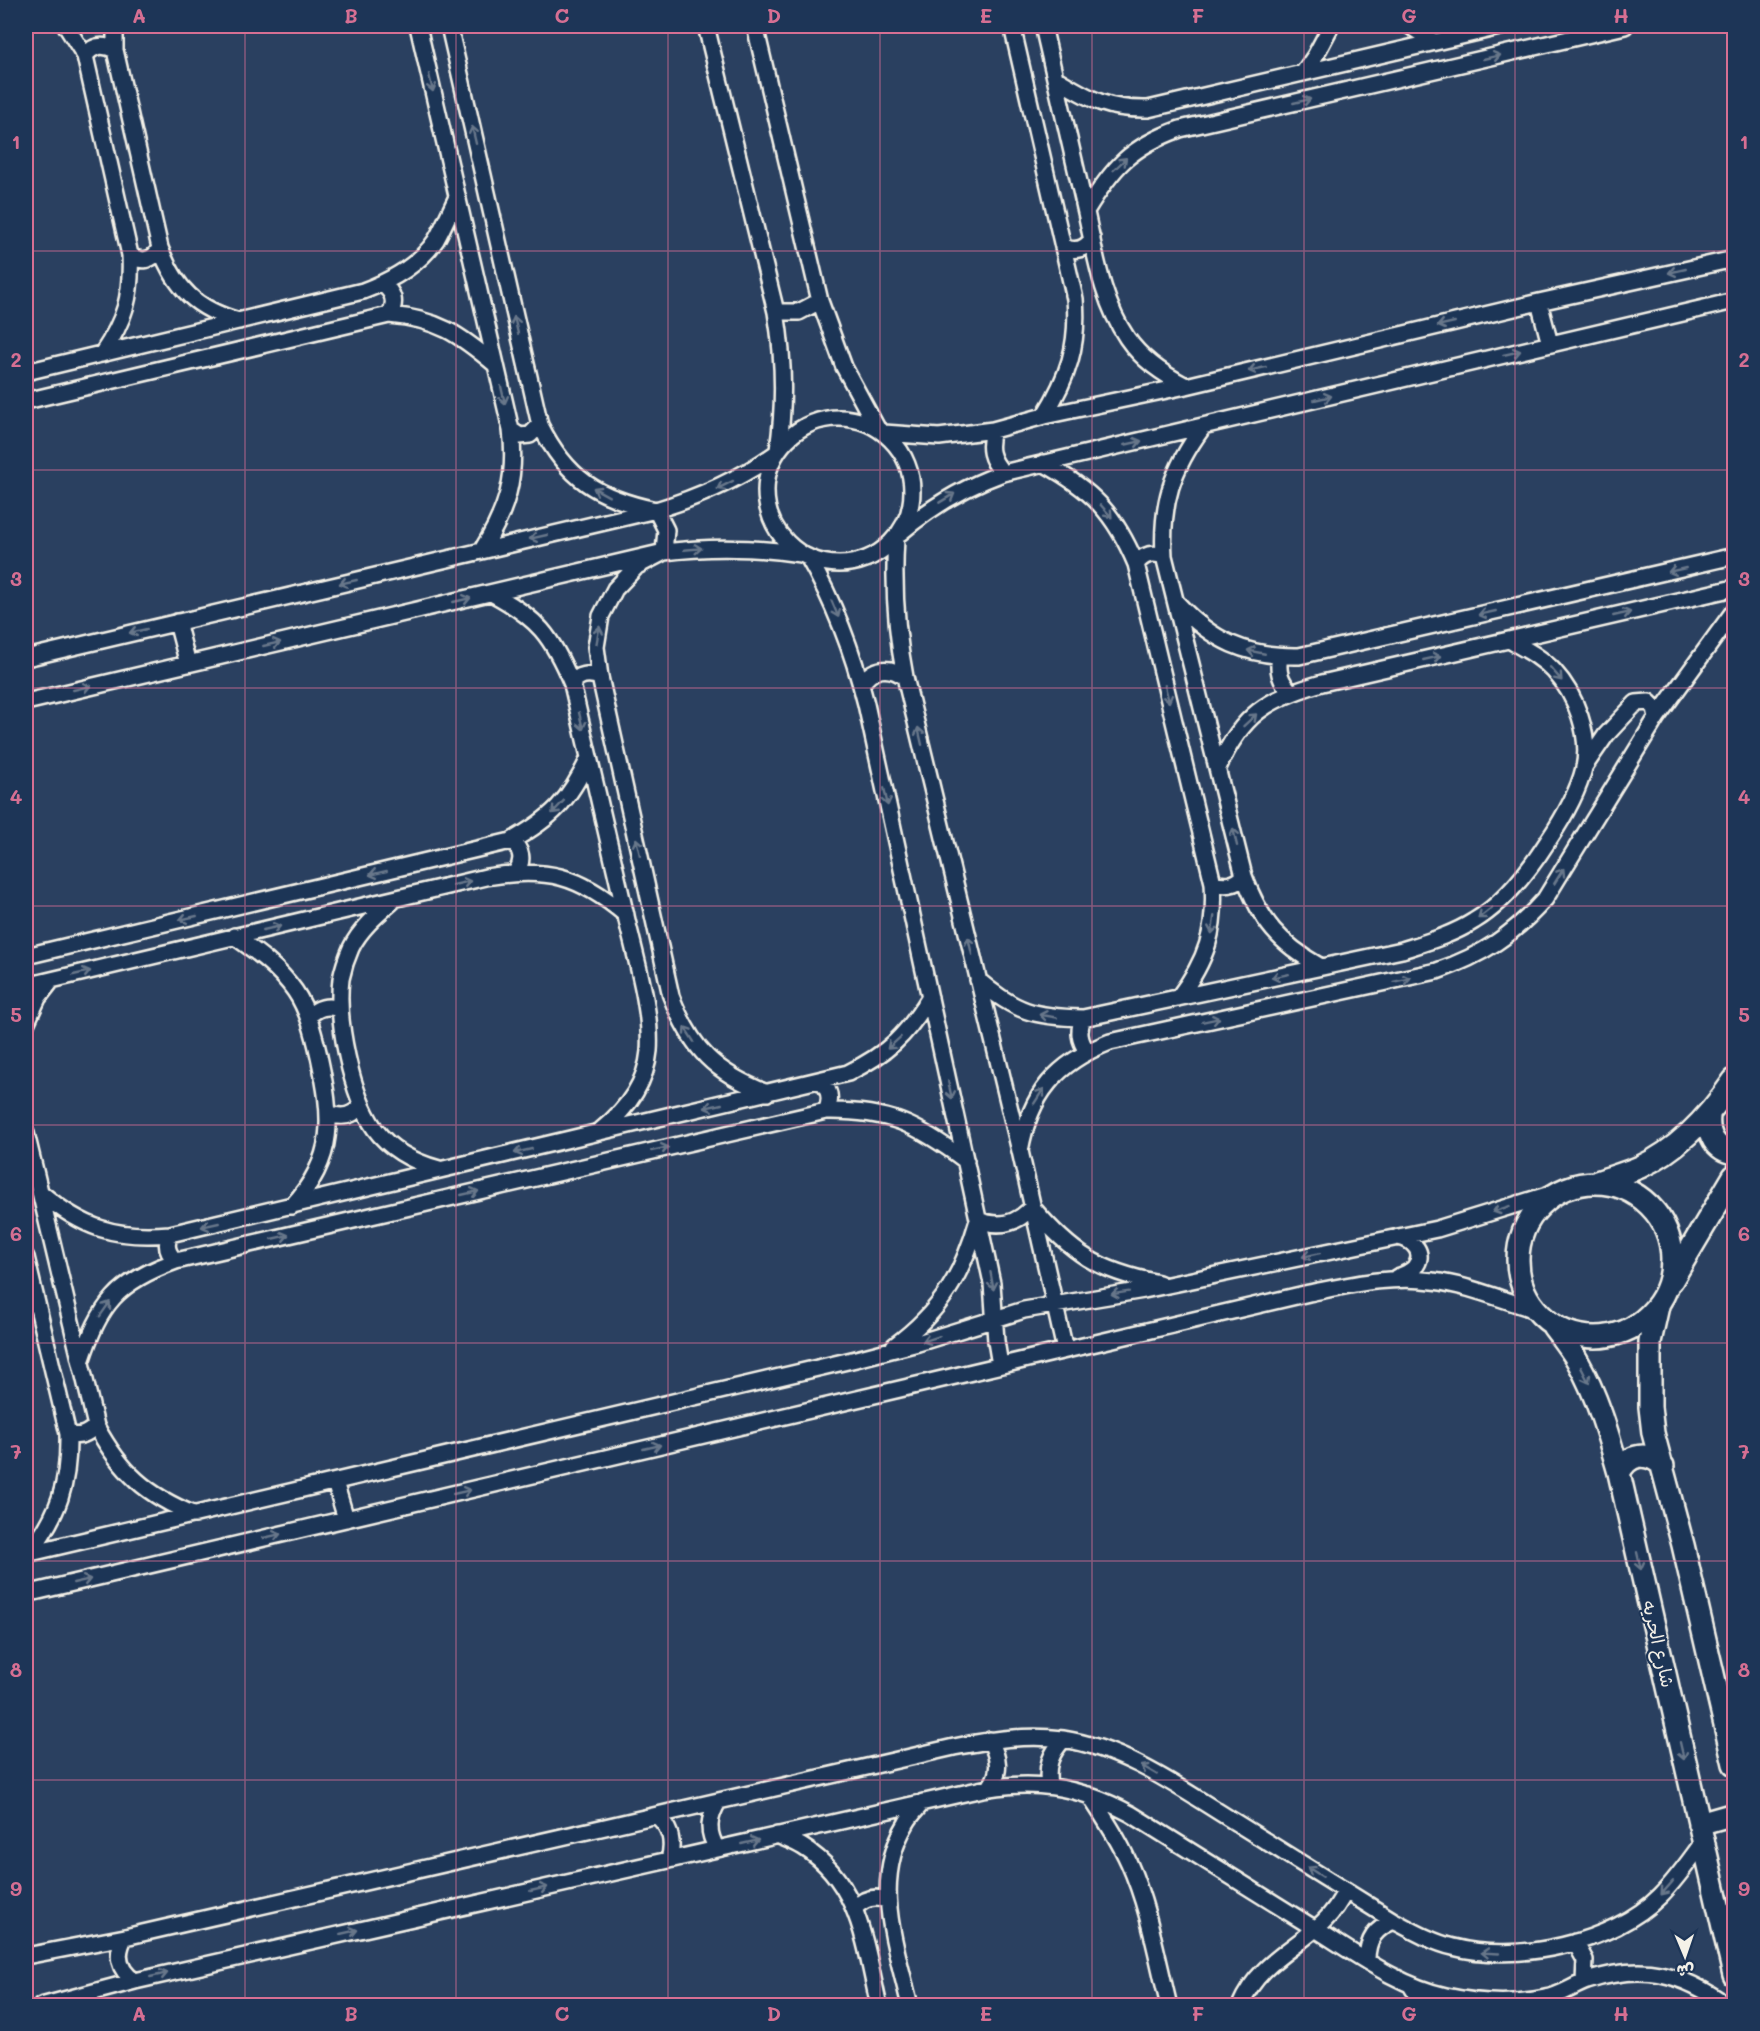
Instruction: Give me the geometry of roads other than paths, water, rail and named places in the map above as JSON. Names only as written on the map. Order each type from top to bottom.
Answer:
[{"type":"street","points":[[66,26],[85,56],[130,255],[129,297],[114,336],[98,355],[100,384]]},
{"type":"street","points":[[115,26],[115,50],[160,248],[168,270],[182,289],[199,305],[219,316],[242,321]]},
{"type":"street","points":[[417,26],[514,450],[513,477],[507,502],[482,550]]},
{"type":"street","points":[[449,26],[540,425],[548,442],[563,463],[582,481],[605,495],[629,504],[656,510]]},
{"type":"street","points":[[706,26],[776,312],[782,346],[783,416],[777,452],[768,472],[766,491],[768,510],[775,527],[786,542],[805,556],[833,606],[861,684],[992,1283],[1000,1365]]},
{"type":"street","points":[[755,26],[820,301],[844,367],[880,431]]},
{"type":"street","points":[[1012,26],[1075,299],[1077,323],[1068,372],[1044,416]]},
{"type":"street","points":[[1042,26],[1092,238],[1114,316],[1127,338],[1143,358],[1163,374],[1186,386]]},
{"type":"street","points":[[1303,73],[1316,57],[1331,26]]},
{"type":"street","points":[[1410,26],[1434,42]]},
{"type":"street","points":[[1055,78],[1101,104],[1125,109],[1148,109],[1504,26]]},
{"type":"street","points":[[1086,211],[1116,168],[1135,151],[1156,138],[1180,129],[1625,26]]},
{"type":"street","points":[[85,56],[89,50],[102,46],[115,50]]},
{"type":"street","points":[[1173,104],[1169,113],[1170,118],[1180,129]]},
{"type":"street","points":[[26,372],[242,321],[363,291],[382,284],[402,272],[435,241],[457,197]]},
{"type":"street","points":[[1063,247],[1080,249],[1085,247],[1092,238]]},
{"type":"street","points":[[130,255],[147,260],[157,254],[160,248]]},
{"type":"street","points":[[880,431],[939,436],[993,430],[1044,416],[1186,386],[1539,302],[1734,259]]},
{"type":"street","points":[[382,284],[393,294],[393,309],[389,315]]},
{"type":"street","points":[[776,312],[799,312],[820,301]]},
{"type":"street","points":[[26,702],[664,552],[719,547],[756,548],[805,556],[826,563],[845,564],[864,560],[882,551],[923,513],[948,497],[974,483],[1003,472],[1734,301]]},
{"type":"street","points":[[1539,302],[1550,344]]},
{"type":"street","points":[[26,401],[389,315],[411,317],[434,323],[454,332],[496,365]]},
{"type":"street","points":[[26,658],[687,501],[748,473],[777,452],[791,436],[806,426],[823,420],[842,418],[860,421],[880,431],[897,446],[907,462],[912,480],[913,498],[909,516],[898,536],[894,567],[896,622],[905,677],[1020,1151],[1065,1350]]},
{"type":"street","points":[[511,430],[520,436],[530,435],[540,425]]},
{"type":"street","points":[[1203,427],[1186,449],[1174,474],[1166,501],[1162,529],[1164,556],[1244,876],[1252,899],[1264,921],[1280,939],[1299,955],[1321,967]]},
{"type":"street","points":[[993,430],[990,453],[995,464],[1003,472]]},
{"type":"street","points":[[1043,463],[1068,477],[1091,494],[1104,508],[1125,538],[1136,564],[1213,883],[1215,908],[1209,940],[1193,979],[1178,998]]},
{"type":"street","points":[[656,510],[666,530],[664,552]]},
{"type":"street","points":[[664,552],[637,567],[615,589],[601,616],[596,647],[600,677],[664,968],[681,1023],[697,1047],[717,1067],[741,1083],[767,1093]]},
{"type":"street","points":[[1136,564],[1145,555],[1164,556]]},
{"type":"street","points":[[1174,600],[1195,623],[1221,640],[1250,651],[1280,656],[1318,653],[1734,556]]},
{"type":"street","points":[[1218,768],[1229,744],[1245,722],[1266,705],[1291,693],[1322,683],[1734,588]]},
{"type":"street","points":[[491,593],[519,608],[543,630],[560,656],[572,684],[639,973],[649,1028],[649,1053],[643,1076],[627,1105],[616,1118],[597,1133]]},
{"type":"street","points":[[1020,1151],[1024,1126],[1038,1096],[1048,1082],[1066,1065],[1087,1051],[1118,1041],[1411,978],[1462,962],[1486,951],[1514,930],[1545,899],[1657,717],[1734,611]]},
{"type":"street","points":[[177,622],[188,664]]},
{"type":"street","points":[[1509,640],[1533,653],[1553,670],[1569,691],[1585,741],[1584,768]]},
{"type":"street","points":[[1280,656],[1278,667],[1280,676],[1291,693]]},
{"type":"street","points":[[861,684],[866,677],[881,669],[898,672],[905,677]]},
{"type":"street","points":[[572,684],[581,676],[600,677]]},
{"type":"street","points":[[978,980],[999,998],[1025,1011],[1054,1017],[1083,1018],[1402,950],[1453,932],[1475,921],[1495,905],[1539,855],[1572,798],[1584,768],[1606,735],[1636,703],[1649,702],[1655,708],[1657,717]]},
{"type":"street","points":[[26,956],[511,841],[536,827],[559,808],[576,785],[589,758]]},
{"type":"street","points":[[511,841],[516,844],[521,855],[516,872]]},
{"type":"street","points":[[26,986],[516,872],[546,873],[576,881],[602,895],[626,915]]},
{"type":"street","points":[[1213,883],[1235,884],[1244,876]]},
{"type":"street","points":[[396,899],[371,921],[352,947],[342,977],[340,1009],[345,1042],[362,1105],[375,1129],[394,1148],[417,1163],[442,1170]]},
{"type":"street","points":[[234,936],[280,972],[297,993],[308,1017],[322,1070],[329,1113],[328,1139],[320,1164],[308,1188],[292,1206]]},
{"type":"street","points":[[639,973],[653,975],[664,968]]},
{"type":"street","points":[[26,1024],[38,998],[52,980]]},
{"type":"street","points":[[40,1193],[63,1211],[96,1227],[115,1233],[143,1236],[170,1234],[848,1073],[888,1049],[915,1022],[930,997]]},
{"type":"street","points":[[308,1017],[319,1008],[326,1006],[340,1009]]},
{"type":"street","points":[[1083,1018],[1079,1035],[1087,1051]]},
{"type":"street","points":[[27,1554],[887,1352],[995,1318],[1054,1304],[1168,1284],[1465,1221],[1576,1185],[1597,1182],[1641,1167],[1664,1154],[1708,1116],[1734,1080]]},
{"type":"street","points":[[820,1081],[829,1091],[829,1105],[826,1111]]},
{"type":"street","points":[[329,1113],[343,1116],[357,1111],[362,1105]]},
{"type":"street","points":[[81,1362],[91,1332],[105,1307],[125,1286],[149,1270],[176,1261],[826,1111],[856,1110],[886,1115],[914,1126],[940,1141],[966,1161]]},
{"type":"street","points":[[1708,1116],[1710,1135],[1714,1143],[1734,1153]]},
{"type":"street","points":[[26,1133],[96,1426],[109,1450],[146,1490],[170,1505],[195,1515]]},
{"type":"street","points":[[1557,1192],[1539,1207],[1526,1225],[1518,1246],[1518,1269],[1524,1291],[1536,1311],[1553,1326],[1574,1335],[1598,1338],[1621,1334],[1641,1323],[1658,1306],[1734,1176]]},
{"type":"street","points":[[1597,1182],[1618,1186],[1637,1194],[1653,1208],[1665,1225],[1672,1245],[1673,1266],[1669,1286]]},
{"type":"street","points":[[978,1220],[1002,1225],[1024,1216],[1032,1207]]},
{"type":"street","points":[[1032,1207],[1054,1233],[1080,1254],[1099,1265],[1135,1278],[1168,1284]]},
{"type":"street","points":[[887,1352],[913,1332],[936,1308],[955,1282],[969,1252],[978,1220]]},
{"type":"street","points":[[170,1234],[166,1246],[176,1261]]},
{"type":"street","points":[[1392,1280],[1413,1269],[1419,1258],[1419,1252],[1412,1241],[1398,1237]]},
{"type":"street","points":[[26,1257],[68,1434],[69,1460],[56,1510],[44,1533],[27,1554]]},
{"type":"street","points":[[26,1594],[1309,1293],[1392,1280],[1413,1279],[1454,1284],[1536,1311]]},
{"type":"street","points":[[1658,1306],[1650,1342],[1650,1407],[1653,1433],[1683,1545],[1734,1764]]},
{"type":"street","name":"شارع الحريه","points":[[1553,1326],[1576,1358],[1595,1395],[1619,1473],[1734,1975]]},
{"type":"street","points":[[68,1434],[74,1436],[86,1434],[96,1426]]},
{"type":"street","points":[[1619,1473],[1630,1458],[1639,1455],[1648,1456],[1662,1466]]},
{"type":"street","points":[[335,1482],[346,1519]]},
{"type":"street","points":[[26,1956],[124,1937],[990,1740],[1031,1737],[1064,1740],[1111,1752],[1134,1762],[1182,1790],[1394,1921],[1424,1937],[1453,1947],[1483,1953],[1514,1954],[1544,1950],[1605,1931],[1634,1917],[1659,1897],[1701,1833],[1734,1814]]},
{"type":"street","points":[[990,1740],[999,1766],[996,1779],[990,1787]]},
{"type":"street","points":[[1049,1786],[1047,1773],[1049,1761],[1054,1749],[1064,1740]]},
{"type":"street","points":[[41,2006],[135,1981],[923,1802],[990,1787],[1010,1785],[1049,1786],[1089,1795],[1131,1814],[1367,1960],[1410,1984],[1444,1995],[1478,2002],[1544,2002],[1584,1982],[1614,1973],[1643,1971],[1671,1976],[1698,1986],[1728,2006]]},
{"type":"street","points":[[1089,1795],[1111,1828],[1129,1863],[1143,1900],[1168,2006]]},
{"type":"street","points":[[717,1849],[709,1830],[712,1811],[718,1802]]},
{"type":"street","points":[[910,2006],[887,1900],[888,1873],[894,1847],[906,1823],[923,1802]]},
{"type":"street","points":[[657,1816],[664,1822],[672,1840],[669,1860]]},
{"type":"street","points":[[777,1835],[802,1847],[824,1863],[842,1884],[855,1908],[879,2006]]},
{"type":"street","points":[[1240,2006],[1245,1993],[1259,1973],[1316,1929],[1334,1912],[1346,1891]]},
{"type":"street","points":[[855,1908],[866,1899],[887,1900]]},
{"type":"street","points":[[1367,1960],[1370,1940],[1376,1931],[1394,1921]]},
{"type":"street","points":[[124,1937],[120,1945],[119,1961],[128,1976],[135,1981]]},
{"type":"street","points":[[1575,1942],[1585,1960],[1584,1982]]},
{"type":"street","points":[[1410,1984],[1424,2006]]}]
